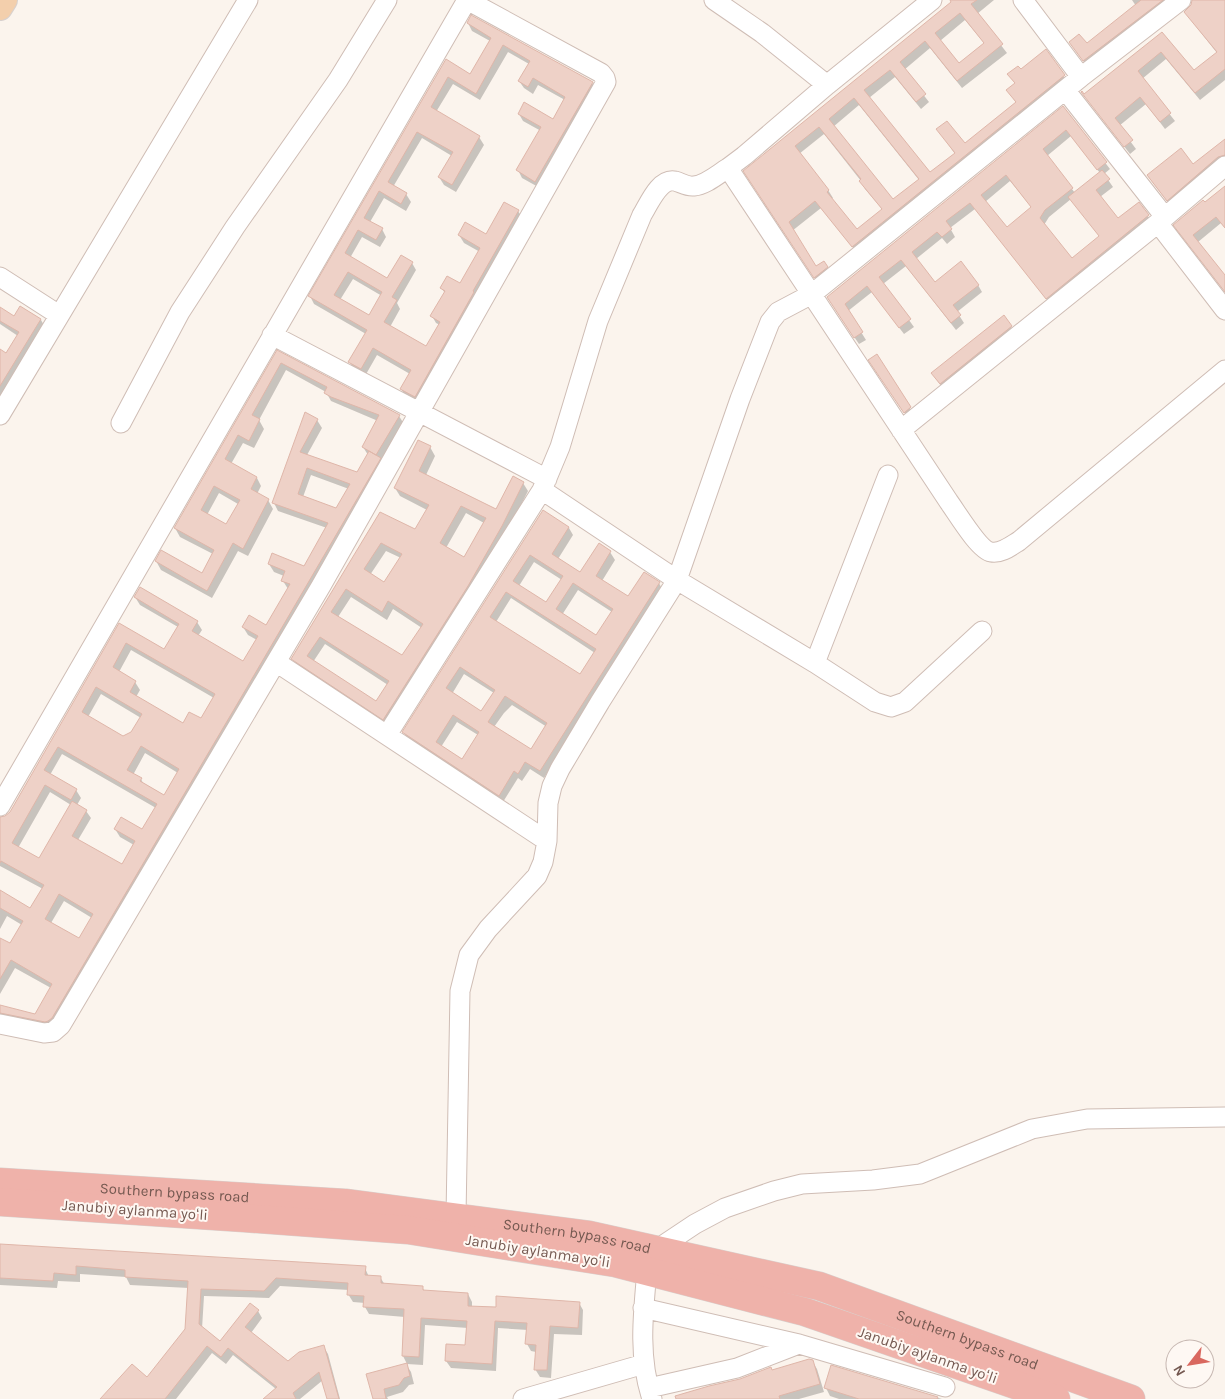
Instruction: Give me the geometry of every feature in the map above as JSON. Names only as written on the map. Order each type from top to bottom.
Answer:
[{"type":"highway","name":"Southern bypass road","points":[[0,1182],[345,1203],[456,1216],[589,1235],[652,1260],[819,1286],[1131,1399]]},
{"type":"highway","name":"Janubiy aylanma yoʻli","points":[[0,1202],[408,1230],[615,1263],[652,1260],[1056,1399]]},
{"type":"main road","points":[[0,8],[5,0]]},
{"type":"street","points":[[0,415],[248,0]]},
{"type":"street","points":[[121,423],[180,312],[235,227],[338,80],[387,0]]},
{"type":"street","points":[[0,806],[467,0],[601,74],[606,82],[321,586],[61,1025],[53,1032],[44,1033],[0,1024]]},
{"type":"street","points":[[714,0],[762,33],[827,85]]},
{"type":"street","points":[[387,735],[544,484],[565,430],[598,321],[642,216],[652,199],[664,183],[669,181],[695,186],[706,182],[728,168],[932,0]]},
{"type":"street","points":[[1023,0],[1081,77]]},
{"type":"street","points":[[456,1216],[460,1001],[462,982],[469,955],[488,929],[536,876],[544,862],[548,803],[552,786],[600,702],[677,580],[740,399],[767,329],[778,312],[812,294],[1081,77],[1181,0]]},
{"type":"street","points":[[1066,91],[1162,220],[1225,310]]},
{"type":"street","points":[[901,430],[1162,220],[1225,166]]},
{"type":"street","points":[[728,168],[949,502],[983,549],[989,552],[1002,551],[1019,541],[1225,370]]},
{"type":"street","points":[[0,277],[60,315]]},
{"type":"street","points":[[272,335],[419,412],[544,484],[677,580],[815,663],[875,702],[891,707],[905,702],[982,631]]},
{"type":"street","points":[[815,663],[888,475]]},
{"type":"street","points":[[276,662],[546,841]]},
{"type":"street","points":[[799,1344],[737,1368],[650,1394],[642,1357],[644,1308],[652,1260],[695,1224],[725,1208],[774,1190],[802,1184],[872,1180],[920,1174],[1032,1129],[1087,1119],[1225,1117]]},
{"type":"street","points":[[644,1308],[681,1315],[799,1344],[945,1387]]},
{"type":"street","points":[[524,1399],[644,1364]]},
{"type":"building","points":[[950,0],[977,0],[971,4],[1003,44],[957,81],[925,41],[900,62],[926,94],[916,102],[890,70],[864,90],[930,172],[955,153],[936,129],[947,121],[965,143],[1016,102],[1006,90],[1015,83],[1007,74],[1018,66],[1021,69],[1046,49],[1065,75],[852,247],[815,201],[789,222],[816,266],[824,261],[828,267],[814,278],[743,171],[951,2]],"holes":[[[960,13],[984,43],[959,63],[935,33]],[[854,98],[919,179],[893,199],[829,119]],[[819,127],[861,179],[859,181],[882,209],[857,229],[827,192],[829,190],[795,146]]]},
{"type":"building","points":[[1141,0],[1163,0],[1083,61],[1069,42],[1079,34],[1087,43]]},
{"type":"building","points":[[1192,0],[1225,0],[1225,69],[1195,93],[1161,52],[1138,71],[1171,113],[1160,122],[1140,97],[1115,118],[1133,140],[1124,147],[1081,92],[1084,94],[1162,32],[1194,70],[1217,52],[1184,12],[1191,5]]},
{"type":"building","points":[[471,15],[593,82],[535,182],[516,170],[541,127],[518,114],[524,102],[553,119],[565,97],[533,78],[528,87],[518,81],[530,61],[503,45],[476,94],[448,77],[431,107],[480,136],[452,185],[438,177],[453,152],[417,132],[388,182],[407,193],[401,204],[379,191],[364,218],[383,228],[376,240],[358,230],[345,253],[387,278],[401,255],[413,262],[392,297],[397,300],[384,322],[426,346],[440,322],[430,316],[445,291],[440,288],[447,276],[460,283],[480,248],[458,235],[465,222],[486,234],[504,202],[519,210],[415,397],[400,389],[411,370],[373,348],[361,369],[348,362],[367,330],[308,296],[446,59],[470,74],[491,38],[467,23]],"holes":[[[348,272],[382,292],[369,315],[334,295]]]},
{"type":"building","points":[[1063,106],[1107,162],[1097,170],[1066,130],[1043,149],[1073,188],[1045,210],[1040,218],[1072,258],[1099,236],[1068,197],[1102,170],[1110,179],[1096,190],[1118,218],[1139,202],[1149,215],[1046,299],[970,203],[946,221],[952,229],[942,237],[937,232],[912,252],[935,282],[961,261],[979,285],[953,305],[961,315],[951,323],[901,260],[879,277],[911,319],[899,328],[867,286],[845,304],[863,332],[854,338],[827,297]],"holes":[[[1006,175],[1031,207],[1007,227],[981,195]]]},
{"type":"building","points":[[1225,139],[1225,155],[1218,157],[1167,201],[1147,175],[1181,148],[1193,164]]},
{"type":"building","points":[[1225,186],[1225,228],[1216,217],[1193,235],[1225,275],[1225,292],[1173,225],[1203,200],[1205,202]]},
{"type":"building","points":[[20,306],[41,319],[0,386],[0,349],[6,353],[19,332],[0,321],[0,307],[14,316]]},
{"type":"building","points":[[1004,315],[1012,326],[940,384],[931,373]]},
{"type":"building","points":[[277,350],[400,415],[376,455],[362,447],[379,415],[331,397],[324,393],[327,387],[281,363],[252,415],[260,419],[249,441],[238,435],[225,459],[257,477],[251,489],[269,499],[243,549],[233,543],[207,591],[155,561],[161,550],[202,573],[214,550],[174,528]],"holes":[[[214,486],[240,500],[226,524],[201,510]]]},
{"type":"building","points":[[877,354],[911,407],[904,413],[868,360]]},
{"type":"building","points":[[305,412],[318,419],[300,452],[357,472],[369,451],[381,458],[52,1018],[45,1022],[0,1013],[0,1005],[35,1014],[52,984],[11,960],[0,979],[0,938],[10,943],[23,921],[0,908],[0,890],[30,908],[44,885],[1,861],[0,863],[0,817],[10,812],[119,623],[164,649],[179,624],[134,597],[140,587],[198,621],[192,631],[243,661],[258,636],[242,627],[249,615],[266,625],[290,584],[281,581],[285,571],[268,564],[272,553],[304,566],[328,523],[272,503]],"holes":[[[307,468],[350,484],[336,508],[298,494]],[[126,643],[215,694],[201,718],[189,712],[183,723],[130,692],[136,681],[113,667]],[[96,687],[142,714],[131,732],[123,736],[82,712]],[[141,746],[179,769],[164,795],[140,781],[142,778],[127,770]],[[58,747],[157,804],[142,829],[121,817],[114,829],[135,841],[122,864],[72,836],[87,810],[72,801],[39,858],[12,843],[45,785],[71,800],[77,789],[44,770]],[[59,894],[93,914],[79,938],[45,919]]]},
{"type":"building","points":[[418,440],[431,446],[419,471],[496,509],[513,476],[524,482],[468,586],[383,720],[291,659],[380,512],[415,529],[429,505],[394,488]],"holes":[[[461,506],[486,518],[464,557],[440,543]],[[381,543],[402,554],[384,582],[364,569]],[[346,589],[382,612],[388,601],[423,624],[402,655],[331,612]],[[320,637],[389,681],[376,701],[307,656]]]},
{"type":"building","points":[[543,510],[569,527],[552,554],[580,572],[599,543],[611,551],[596,576],[628,596],[644,572],[660,582],[540,771],[525,762],[518,774],[514,771],[499,796],[402,732]],"holes":[[[530,555],[563,576],[546,602],[513,581]],[[573,583],[613,609],[596,635],[556,609]],[[506,592],[596,649],[580,674],[490,617]],[[460,667],[495,690],[481,711],[446,688]],[[505,696],[547,723],[531,749],[488,722]],[[453,715],[479,732],[462,759],[436,742]]]},
{"type":"building","points":[[0,1244],[366,1266],[365,1275],[381,1276],[381,1283],[423,1286],[423,1290],[468,1293],[468,1306],[496,1307],[496,1296],[580,1302],[578,1328],[550,1326],[547,1370],[534,1370],[536,1345],[525,1344],[527,1323],[495,1321],[492,1364],[445,1361],[446,1344],[465,1345],[467,1321],[421,1318],[419,1357],[402,1356],[404,1309],[363,1307],[364,1296],[347,1295],[348,1283],[276,1278],[264,1291],[201,1289],[199,1324],[220,1341],[250,1303],[259,1310],[245,1327],[288,1361],[299,1352],[324,1345],[339,1399],[327,1399],[319,1372],[293,1393],[296,1399],[263,1399],[277,1387],[228,1348],[221,1357],[207,1346],[165,1399],[100,1399],[132,1364],[147,1377],[185,1329],[188,1281],[125,1277],[125,1270],[76,1266],[76,1275],[54,1273],[53,1281],[0,1278]]},
{"type":"building","points":[[809,1359],[813,1360],[820,1384],[779,1396],[780,1399],[676,1399],[675,1396],[740,1379],[771,1367],[772,1370]]},
{"type":"building","points":[[407,1363],[410,1376],[404,1378],[399,1385],[384,1389],[386,1399],[373,1399],[366,1374]]},
{"type":"building","points":[[831,1365],[938,1397],[937,1399],[859,1399],[824,1388]]}]
